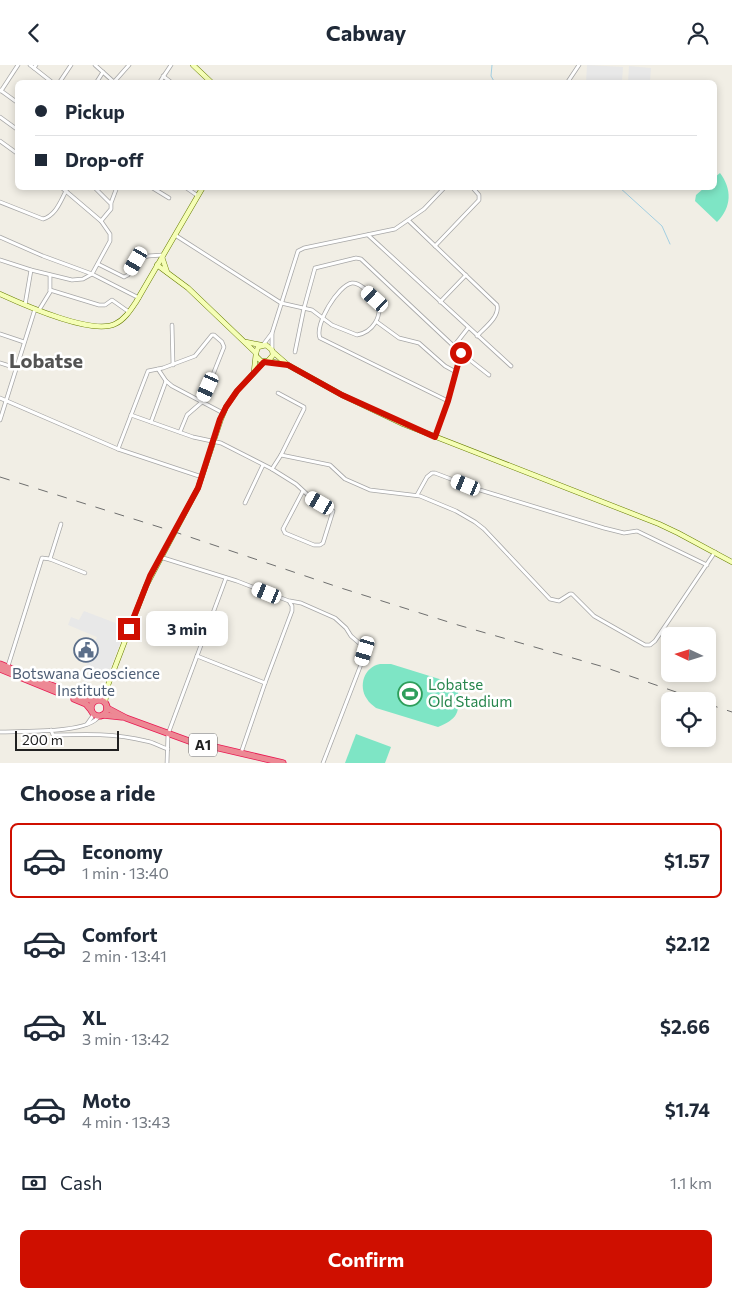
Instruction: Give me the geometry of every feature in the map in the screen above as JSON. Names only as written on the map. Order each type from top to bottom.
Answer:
[{"type":"highway","name":"A1","points":[[0,664],[4,669],[78,700],[92,711],[101,715],[126,718]]},
{"type":"highway","name":"A1","points":[[4,669],[80,697],[96,700],[126,718],[168,734],[200,744],[283,763]]},
{"type":"highway","points":[[92,711],[91,706],[96,700]]},
{"type":"highway","points":[[101,715],[106,705]]},
{"type":"main road","points":[[193,65],[209,80]]},
{"type":"main road","points":[[0,294],[37,310],[95,327],[115,324],[129,312],[139,298],[201,190]]},
{"type":"main road","points":[[163,255],[168,273]]},
{"type":"main road","points":[[157,265],[188,288],[246,342],[256,355],[266,361],[288,365]]},
{"type":"main road","points":[[153,273],[168,273]]},
{"type":"main road","points":[[246,342],[266,345],[288,365],[342,395],[435,437],[659,524],[732,562]]},
{"type":"main road","points":[[254,371],[256,350],[262,345]]},
{"type":"main road","points":[[106,705],[108,685],[146,586],[160,557],[191,504],[203,477],[223,413],[237,391],[254,371],[272,355],[272,350]]},
{"type":"main road","points":[[96,700],[108,685]]},
{"type":"street","points":[[15,101],[0,91],[18,65]]},
{"type":"street","points":[[30,65],[50,80]]},
{"type":"street","points":[[61,80],[70,65]]},
{"type":"street","points":[[95,65],[113,80]]},
{"type":"street","points":[[117,80],[129,65]]},
{"type":"street","points":[[161,80],[171,65]]},
{"type":"street","points":[[569,80],[579,65]]},
{"type":"street","points":[[98,80],[103,72]]},
{"type":"street","points":[[163,76],[168,80]]},
{"type":"street","points":[[0,117],[15,128]]},
{"type":"street","points":[[0,141],[15,152]]},
{"type":"street","points":[[97,190],[111,203]]},
{"type":"street","points":[[101,221],[111,209],[116,190]]},
{"type":"street","points":[[156,190],[169,198]]},
{"type":"street","points":[[189,190],[198,196]]},
{"type":"street","points":[[272,350],[272,333],[298,251],[304,248],[389,231],[409,221],[429,205],[442,190]]},
{"type":"street","points":[[435,246],[479,200],[479,195],[475,190]]},
{"type":"street","points":[[0,202],[43,219],[56,211],[66,191],[101,221],[110,234],[111,239],[92,274],[78,280],[50,275],[0,260]]},
{"type":"street","points":[[409,221],[498,307],[494,317],[477,336]]},
{"type":"street","points":[[175,235],[281,303],[304,308],[323,317],[332,325],[357,335],[368,331],[377,322],[378,313],[378,302],[361,286],[355,283],[347,286],[336,297],[323,317],[318,333],[322,340],[448,401]]},
{"type":"street","points":[[368,235],[511,366]]},
{"type":"street","points":[[0,237],[60,263],[92,274],[139,298]]},
{"type":"street","points":[[98,264],[124,277],[128,275],[138,259],[163,255]]},
{"type":"street","points":[[295,352],[304,308],[316,267],[360,258],[461,353],[489,375]]},
{"type":"street","points":[[25,305],[31,270]]},
{"type":"street","points":[[0,420],[24,342],[37,310],[50,290],[50,275]]},
{"type":"street","points":[[440,302],[466,275]]},
{"type":"street","points":[[50,290],[99,305],[105,305],[112,300],[129,312]]},
{"type":"street","points":[[377,322],[399,338],[419,343],[442,364],[456,372]]},
{"type":"street","points":[[172,325],[172,365]]},
{"type":"street","points":[[454,346],[468,328]]},
{"type":"street","points":[[262,345],[272,333]]},
{"type":"street","points":[[0,334],[24,342]]},
{"type":"street","points":[[118,449],[146,374],[150,370],[172,365],[194,356],[214,335],[222,342],[224,347],[202,402],[187,415],[180,432]]},
{"type":"street","points":[[435,437],[448,401],[461,353]]},
{"type":"street","points":[[0,363],[16,368]]},
{"type":"street","points":[[158,369],[166,381],[223,413]]},
{"type":"street","points":[[151,422],[166,381]]},
{"type":"street","points":[[272,469],[281,455],[304,407],[278,393]]},
{"type":"street","points":[[0,399],[118,449],[203,477]]},
{"type":"street","points":[[131,415],[180,432],[221,443],[272,469],[333,511],[323,543],[320,545],[314,545],[283,531],[303,491]]},
{"type":"street","points":[[281,455],[330,465],[345,479],[370,490],[381,493],[417,495],[456,511],[480,526],[550,599],[559,601],[572,594],[594,616],[645,645],[650,645],[655,641],[715,552]]},
{"type":"street","points":[[245,503],[263,465]]},
{"type":"street","points":[[417,495],[427,477],[435,473],[480,490],[604,528],[624,533],[637,531],[707,565]]},
{"type":"street","points":[[50,559],[61,525]]},
{"type":"street","points":[[4,669],[42,559],[44,557],[50,559],[84,573]]},
{"type":"street","points":[[160,557],[289,601],[301,603],[335,618],[365,648],[360,667],[322,763]]},
{"type":"street","points":[[167,763],[168,734],[226,578]]},
{"type":"street","points":[[241,754],[292,611],[289,601]]},
{"type":"street","points":[[197,656],[265,683]]},
{"type":"street","points":[[86,724],[92,717],[92,711]]},
{"type":"street","points":[[0,732],[73,728],[94,721],[101,715]]},
{"type":"street","points":[[51,730],[53,735],[102,734],[147,741],[168,749]]},
{"type":"green space","points":[[720,173],[724,179],[729,198],[722,216],[717,222],[695,201],[696,195],[702,190],[717,190],[717,175]]},
{"type":"green space","points":[[391,664],[449,682],[458,692],[459,705],[454,718],[438,727],[376,708],[364,694],[363,683],[366,673],[374,666]]},
{"type":"green space","points":[[356,734],[391,747],[385,763],[345,763]]},
{"type":"shaded area","points":[[587,65],[623,67],[622,80],[586,80]]},
{"type":"shaded area","points":[[629,66],[651,68],[650,80],[628,80]]},
{"type":"shaded area","points":[[84,611],[126,627],[108,674],[86,666],[97,637],[68,625],[71,617],[79,620]]},
{"type":"waterway","points":[[492,65],[491,76],[493,80]]},
{"type":"waterway","points":[[622,190],[662,226],[670,244]]},
{"type":"railway","points":[[0,477],[175,532],[341,588],[458,625],[604,667],[676,692]]},
{"type":"railway","points":[[716,707],[732,712]]},
{"type":"place","name":"Botswana Geoscience Institute","points":[[86,650]]},
{"type":"place","name":"Lobatse Old Stadium","points":[[410,694]]},
{"type":"district","name":"Lobatse","points":[[46,361]]},
{"type":"route","points":[[129,629],[150,576],[191,504],[198,488],[207,466],[220,419],[226,407],[237,391],[264,362],[288,365],[342,395],[435,437],[448,401],[461,353]]}]
